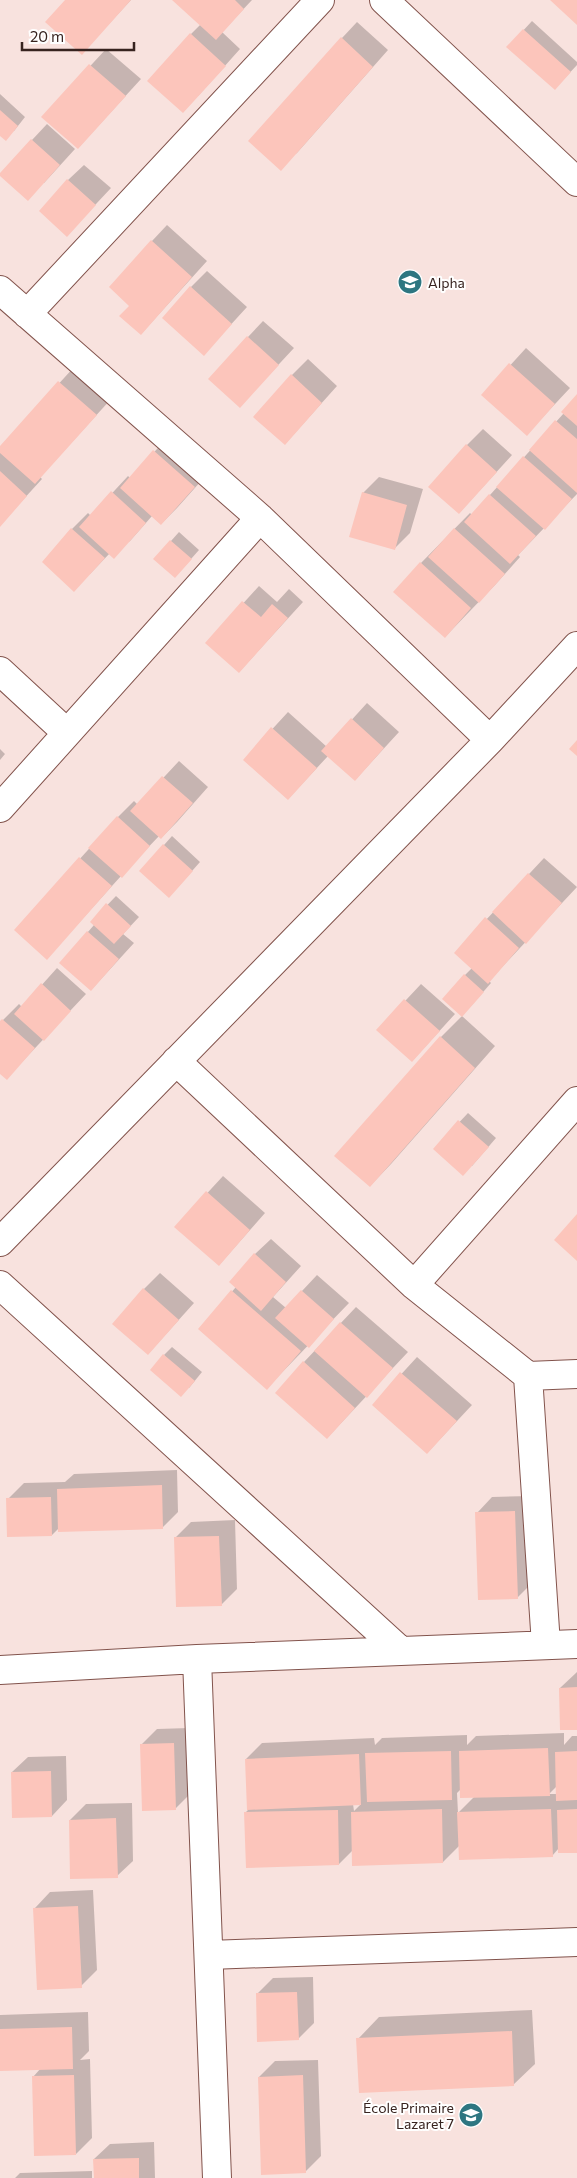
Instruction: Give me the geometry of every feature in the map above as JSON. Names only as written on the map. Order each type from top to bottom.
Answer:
[{"type":"street","points":[[26,314],[320,0]]},
{"type":"street","points":[[384,0],[577,182]]},
{"type":"street","points":[[0,290],[260,518],[490,740]]},
{"type":"street","points":[[0,808],[260,518]]},
{"type":"street","points":[[0,1242],[490,740],[577,646]]},
{"type":"street","points":[[0,671],[67,733]]},
{"type":"street","points":[[176,1061],[414,1285],[528,1376],[577,1374]]},
{"type":"street","points":[[414,1285],[577,1101]]},
{"type":"street","points":[[0,1285],[400,1651]]},
{"type":"street","points":[[528,1376],[546,1645]]},
{"type":"street","points":[[0,1670],[197,1659],[577,1644]]},
{"type":"street","points":[[197,1659],[217,2178]]},
{"type":"street","points":[[209,1955],[577,1942]]},
{"type":"building","points":[[65,0],[131,0],[82,55],[45,22]]},
{"type":"building","points":[[172,0],[235,0],[244,9],[216,40]]},
{"type":"building","points":[[550,0],[577,0],[577,25]]},
{"type":"building","points":[[523,29],[571,72],[555,90],[506,47]]},
{"type":"building","points":[[190,33],[226,66],[183,113],[147,81]]},
{"type":"building","points":[[341,37],[373,67],[281,171],[248,141]]},
{"type":"building","points":[[89,64],[126,96],[78,149],[41,117]]},
{"type":"building","points":[[0,110],[18,126],[6,141],[0,136]]},
{"type":"building","points":[[31,139],[60,165],[28,201],[0,176],[0,173]]},
{"type":"building","points":[[67,179],[96,205],[67,237],[39,211]]},
{"type":"building","points":[[151,240],[192,277],[141,335],[119,316],[129,306],[109,287]]},
{"type":"building","points":[[190,286],[232,324],[204,356],[162,318]]},
{"type":"building","points":[[247,336],[279,365],[240,408],[208,379]]},
{"type":"building","points":[[509,363],[555,404],[527,436],[481,395]]},
{"type":"building","points":[[291,374],[322,403],[285,445],[253,417]]},
{"type":"building","points":[[58,381],[97,415],[35,484],[0,453],[0,446]]},
{"type":"building","points":[[577,394],[577,426],[561,412]]},
{"type":"building","points":[[555,420],[577,439],[577,493],[529,450]]},
{"type":"building","points":[[466,444],[497,472],[459,514],[428,487]]},
{"type":"building","points":[[153,450],[195,487],[161,525],[120,488]]},
{"type":"building","points":[[523,456],[572,499],[545,530],[496,487]]},
{"type":"building","points":[[0,471],[27,496],[0,527]]},
{"type":"building","points":[[111,491],[146,523],[114,559],[79,527]]},
{"type":"building","points":[[362,492],[407,505],[395,550],[349,537]]},
{"type":"building","points":[[489,494],[536,536],[510,564],[464,522]]},
{"type":"building","points":[[71,528],[105,558],[74,592],[42,562]]},
{"type":"building","points":[[454,528],[505,574],[479,603],[428,557]]},
{"type":"building","points":[[170,540],[192,559],[175,578],[153,559]]},
{"type":"building","points":[[420,562],[471,608],[445,638],[393,592]]},
{"type":"building","points":[[242,601],[261,617],[272,604],[288,618],[239,673],[205,643]]},
{"type":"building","points":[[351,718],[384,748],[355,781],[321,751]]},
{"type":"building","points":[[271,727],[317,768],[288,800],[243,760]]},
{"type":"building","points":[[577,740],[577,756],[569,749]]},
{"type":"building","points":[[162,776],[193,803],[161,839],[130,811]]},
{"type":"building","points":[[117,816],[150,846],[122,878],[88,848]]},
{"type":"building","points":[[163,844],[193,871],[169,898],[139,871]]},
{"type":"building","points":[[79,857],[112,886],[47,960],[14,930]]},
{"type":"building","points":[[528,873],[562,903],[526,944],[492,912]]},
{"type":"building","points":[[106,903],[131,926],[114,944],[90,922]]},
{"type":"building","points":[[485,917],[519,948],[488,984],[454,953]]},
{"type":"building","points":[[87,931],[119,959],[91,991],[59,963]]},
{"type":"building","points":[[464,974],[484,992],[462,1017],[442,999]]},
{"type":"building","points":[[41,983],[71,1011],[44,1041],[14,1014]]},
{"type":"building","points":[[404,999],[440,1031],[412,1062],[376,1030]]},
{"type":"building","points":[[2,1019],[35,1048],[7,1080],[0,1074],[0,1021]]},
{"type":"building","points":[[440,1036],[475,1068],[370,1187],[334,1156]]},
{"type":"building","points":[[458,1120],[489,1147],[463,1176],[433,1149]]},
{"type":"building","points":[[206,1191],[250,1230],[219,1266],[174,1227]]},
{"type":"building","points":[[577,1214],[577,1261],[554,1240]]},
{"type":"building","points":[[254,1253],[286,1282],[261,1311],[229,1282]]},
{"type":"building","points":[[143,1288],[179,1320],[148,1355],[112,1324]]},
{"type":"building","points":[[231,1290],[301,1351],[267,1390],[198,1329]]},
{"type":"building","points":[[301,1290],[334,1319],[309,1348],[275,1318]]},
{"type":"building","points":[[340,1322],[393,1368],[367,1398],[314,1351]]},
{"type":"building","points":[[163,1354],[195,1381],[181,1397],[150,1370]]},
{"type":"building","points":[[303,1361],[355,1408],[327,1439],[275,1393]]},
{"type":"building","points":[[400,1372],[457,1421],[427,1454],[372,1405]]},
{"type":"building","points":[[162,1485],[163,1529],[58,1532],[57,1489]]},
{"type":"building","points":[[51,1497],[52,1536],[7,1537],[6,1498]]},
{"type":"building","points":[[515,1511],[518,1599],[478,1600],[475,1512]]},
{"type":"building","points":[[219,1536],[222,1606],[176,1607],[174,1537]]},
{"type":"building","points":[[577,1687],[577,1730],[560,1730],[559,1688]]},
{"type":"building","points":[[174,1743],[176,1810],[142,1811],[140,1744]]},
{"type":"building","points":[[548,1748],[550,1796],[460,1798],[459,1751]]},
{"type":"building","points":[[451,1751],[452,1800],[367,1802],[365,1753]]},
{"type":"building","points":[[577,1751],[577,1800],[556,1801],[555,1752]]},
{"type":"building","points":[[359,1754],[361,1805],[247,1810],[245,1759]]},
{"type":"building","points":[[51,1771],[52,1817],[12,1818],[11,1772]]},
{"type":"building","points":[[442,1809],[443,1863],[352,1866],[351,1812]]},
{"type":"building","points":[[551,1809],[553,1857],[459,1860],[457,1812]]},
{"type":"building","points":[[577,1809],[577,1853],[558,1853],[557,1810]]},
{"type":"building","points":[[338,1810],[339,1865],[246,1868],[244,1812]]},
{"type":"building","points":[[116,1818],[118,1878],[70,1879],[69,1820]]},
{"type":"building","points":[[78,1906],[82,1988],[37,1990],[33,1908]]},
{"type":"building","points":[[297,1992],[299,2040],[257,2042],[256,1993]]},
{"type":"building","points":[[72,2027],[73,2069],[0,2071],[0,2029]]},
{"type":"building","points":[[512,2031],[514,2086],[359,2093],[356,2038]]},
{"type":"building","points":[[74,2075],[76,2155],[34,2156],[32,2076]]},
{"type":"building","points":[[303,2075],[306,2173],[261,2175],[258,2077]]},
{"type":"building","points":[[139,2158],[139,2178],[94,2178],[93,2159]]},
{"type":"place","name":"Alpha","points":[[410,282]]},
{"type":"place","name":"École Primaire Lazaret 7","points":[[471,2115]]}]
